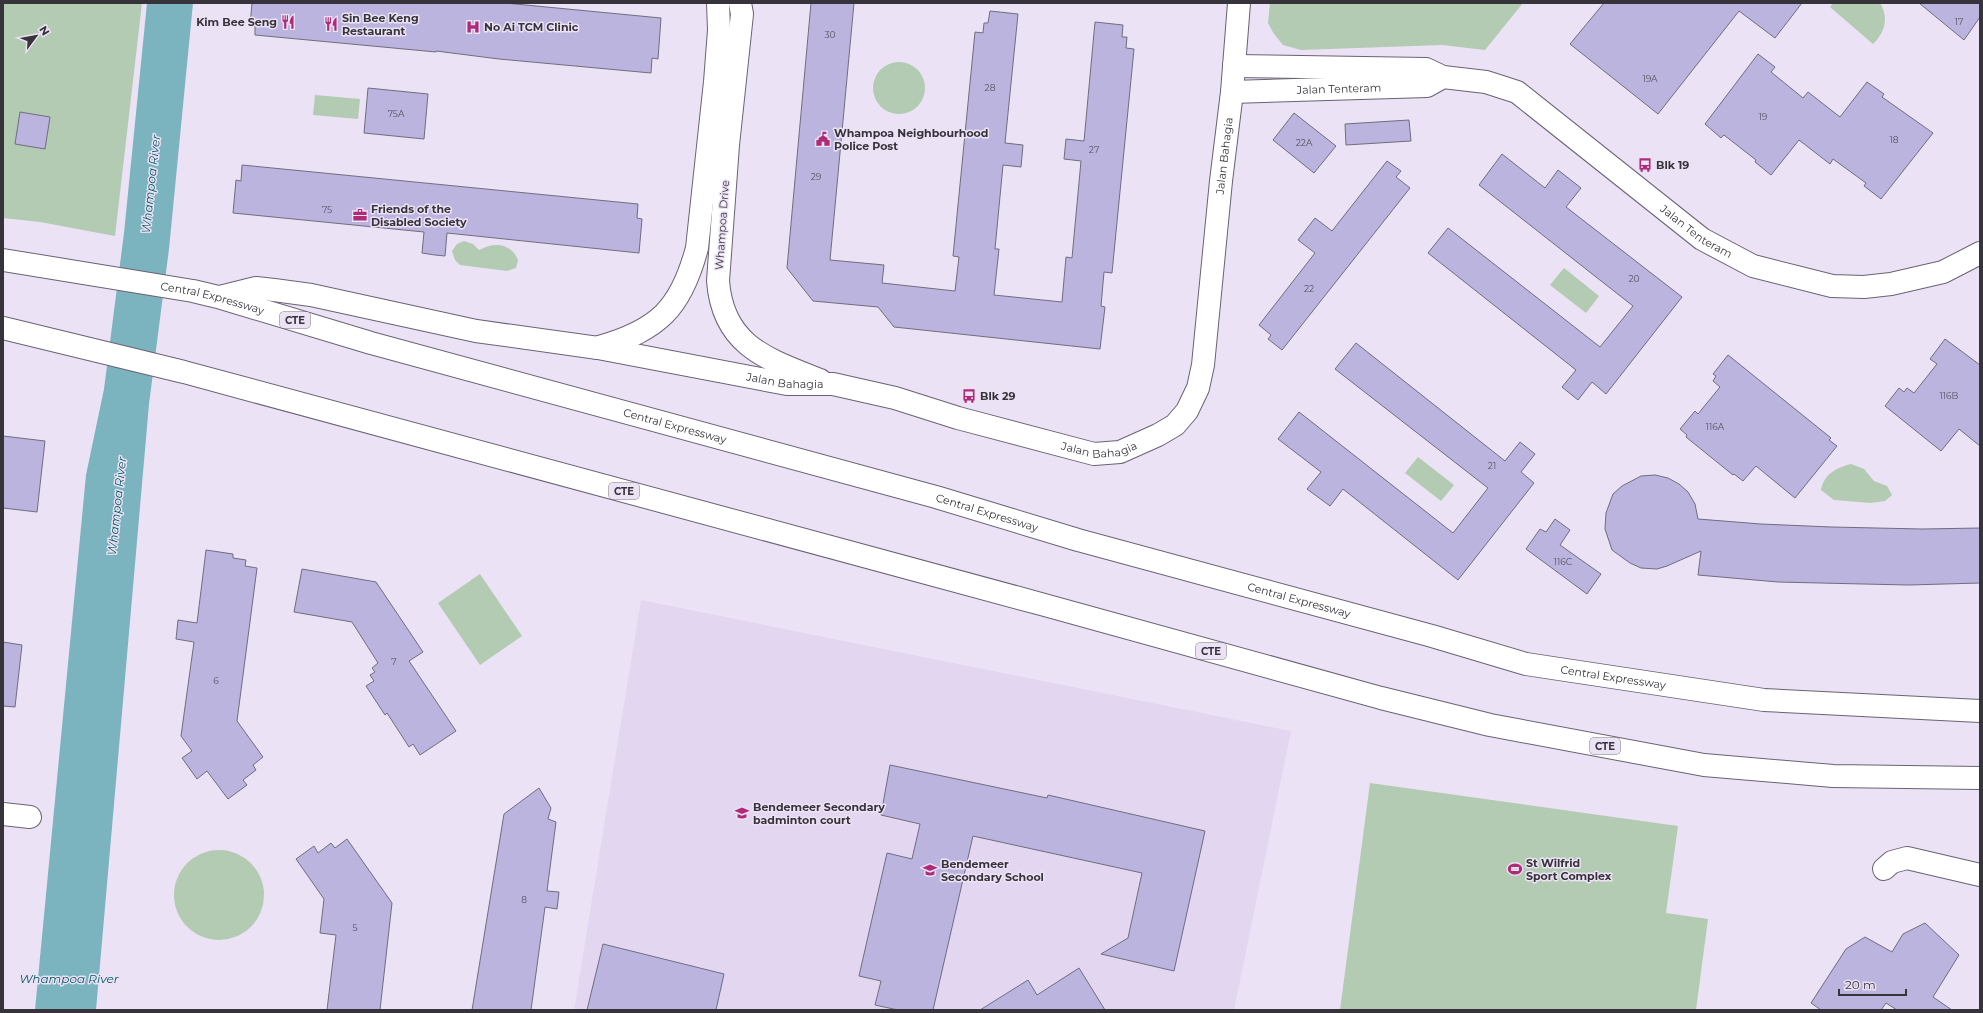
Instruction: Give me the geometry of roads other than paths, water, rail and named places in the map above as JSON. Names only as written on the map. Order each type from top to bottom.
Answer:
[{"type":"main road","name":"Whampoa Drive","points":[[598,348],[635,335],[652,325],[668,309],[682,291],[690,274],[697,248],[715,82],[719,18],[718,3]]},
{"type":"main road","name":"Whampoa Drive","points":[[740,3],[742,14],[728,145],[718,281],[720,300],[726,317],[734,330],[746,343],[761,355],[833,384]]},
{"type":"main road","name":"Jalan Bahagia","points":[[218,297],[256,288],[311,295],[476,331],[598,348],[787,384],[833,384],[895,398],[958,418],[1094,454],[1120,452],[1158,435],[1175,425],[1187,411],[1198,388],[1203,365],[1221,181],[1232,92],[1239,3]]},
{"type":"main road","name":"Jalan Tenteram","points":[[1234,66],[1426,69],[1443,77],[1486,82],[1517,92],[1702,239],[1753,266],[1832,286],[1864,287],[1891,284],[1943,272],[1980,253]]},
{"type":"main road","name":"Jalan Tenteram","points":[[1232,92],[1427,86],[1443,77]]},
{"type":"main road","name":"Central Expressway","points":[[3,260],[194,291],[218,297],[371,343],[936,497],[1078,540],[1432,636],[1526,664],[1764,700],[1980,711]]},
{"type":"main road","name":"CTE","points":[[3,328],[55,339],[184,372],[980,587],[1381,698],[1490,725],[1704,765],[1833,776],[1980,778]]},
{"type":"main road","points":[[3,814],[30,817]]},
{"type":"main road","points":[[1884,869],[1892,862],[1907,858],[1980,875]]},
{"type":"water","name":"Whampoa River","points":[[147,3],[193,3],[169,249],[149,404],[96,1010],[35,1010],[86,475],[104,389],[124,233]]},
{"type":"place","name":"Kim Bee Seng","points":[[288,22]]},
{"type":"place","name":"Sin Bee Keng Restaurant","points":[[331,24]]},
{"type":"place","name":"No Ai TCM Clinic","points":[[473,27]]},
{"type":"place","name":"Whampoa Neighbourhood Police Post","points":[[823,139]]},
{"type":"place","name":"Blk 19","points":[[1645,165]]},
{"type":"place","name":"Friends of the Disabled Society","points":[[360,215]]},
{"type":"place","name":"Blk 29","points":[[969,396]]},
{"type":"place","name":"Bendemeer Secondary badminton court","points":[[742,813]]},
{"type":"place","name":"St Wilfrid Sport Complex","points":[[1515,869]]},
{"type":"place","name":"Bendemeer Secondary School","points":[[930,870]]}]
